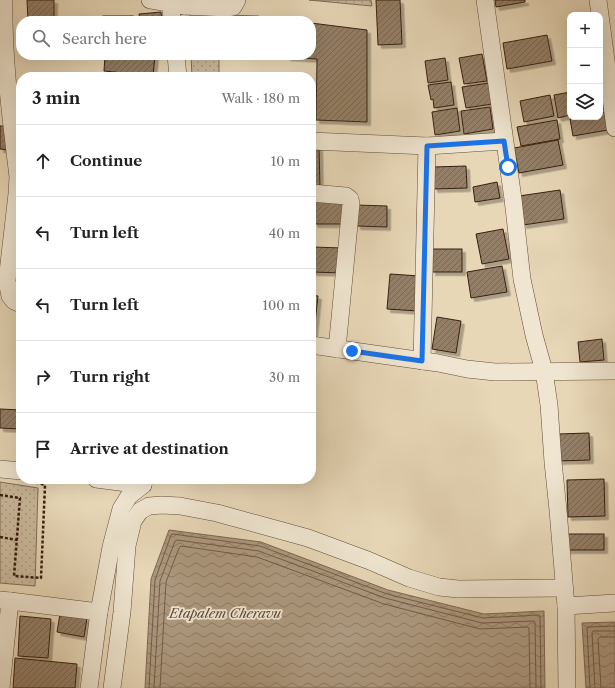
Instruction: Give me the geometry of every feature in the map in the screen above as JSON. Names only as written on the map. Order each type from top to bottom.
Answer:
[{"type":"street","points":[[4,0],[2,46],[6,123],[16,168]]},
{"type":"street","points":[[150,0],[228,8],[236,4],[237,0]]},
{"type":"street","points":[[485,0],[513,199],[522,279],[534,335],[544,371],[549,406],[566,606],[567,688]]},
{"type":"street","points":[[598,0],[615,128]]},
{"type":"street","points":[[174,16],[179,3]]},
{"type":"street","points":[[176,60],[178,72]]},
{"type":"street","points":[[316,141],[427,146],[504,141]]},
{"type":"street","points":[[422,361],[427,146]]},
{"type":"street","points":[[316,194],[346,196],[350,198],[352,204],[337,349]]},
{"type":"street","points":[[16,203],[7,281],[10,296],[16,302]]},
{"type":"street","points":[[316,346],[495,372],[615,371]]},
{"type":"street","points":[[0,469],[16,474]]},
{"type":"street","points":[[89,688],[99,612],[111,547],[121,509],[129,496],[141,484]]},
{"type":"street","points":[[112,688],[122,612],[127,546],[132,521],[140,511],[149,506],[180,506],[217,513],[308,538],[370,561],[409,578],[439,587],[458,589],[564,588]]},
{"type":"street","points":[[1,688],[5,600],[99,612]]},
{"type":"street","points":[[566,606],[615,603]]},
{"type":"path","points":[[0,495],[20,498],[14,576],[41,578],[45,485],[43,484]]},
{"type":"path","points":[[0,537],[17,540]]},
{"type":"shaded area","points":[[309,0],[371,0],[372,6]]},
{"type":"shaded area","points":[[190,14],[259,16],[190,16]]},
{"type":"shaded area","points":[[191,60],[219,60],[219,72],[192,72]]},
{"type":"shaded area","points":[[0,482],[38,488],[35,586],[0,583]]},
{"type":"water","name":"Etapalem Cheravu","points":[[169,530],[261,542],[388,590],[484,614],[544,611],[545,688],[145,688],[151,579]]},
{"type":"water","points":[[615,622],[615,688],[586,688],[582,623]]},
{"type":"building","points":[[27,0],[54,0],[54,16],[28,16]]},
{"type":"building","points":[[376,0],[400,0],[402,44],[378,45]]},
{"type":"building","points":[[495,0],[525,0],[525,2],[496,7]]},
{"type":"building","points":[[161,12],[161,16],[139,16],[139,14]]},
{"type":"building","points":[[316,24],[367,30],[367,122],[316,120]]},
{"type":"building","points":[[547,35],[552,61],[507,69],[503,43]]},
{"type":"building","points":[[482,54],[487,81],[464,84],[459,58]]},
{"type":"building","points":[[445,58],[448,80],[428,83],[425,61]]},
{"type":"building","points":[[105,60],[155,60],[153,72],[104,71]]},
{"type":"building","points":[[451,82],[454,105],[434,108],[433,99],[431,100],[428,85]]},
{"type":"building","points":[[489,83],[492,104],[466,108],[462,87]]},
{"type":"building","points":[[567,93],[567,116],[558,118],[554,95]]},
{"type":"building","points":[[550,95],[554,116],[524,122],[520,101]]},
{"type":"building","points":[[490,107],[493,129],[464,134],[461,111]]},
{"type":"building","points":[[457,108],[460,131],[435,135],[432,112]]},
{"type":"building","points":[[603,112],[608,130],[573,136],[570,120],[603,120]]},
{"type":"building","points":[[557,120],[560,139],[521,146],[517,127]]},
{"type":"building","points":[[0,126],[9,126],[8,150],[0,149]]},
{"type":"building","points":[[558,140],[563,165],[519,173],[514,148]]},
{"type":"building","points":[[316,145],[319,145],[320,188],[316,188]]},
{"type":"building","points":[[466,166],[467,188],[434,189],[433,167]]},
{"type":"building","points":[[497,182],[500,198],[475,202],[473,187]]},
{"type":"building","points":[[560,190],[564,219],[523,225],[519,196]]},
{"type":"building","points":[[316,199],[345,200],[345,224],[316,224]]},
{"type":"building","points":[[357,205],[387,206],[387,227],[357,226]]},
{"type":"building","points":[[503,229],[509,259],[482,264],[476,234]]},
{"type":"building","points":[[316,247],[343,248],[342,273],[316,272]]},
{"type":"building","points":[[432,249],[462,249],[462,272],[432,272]]},
{"type":"building","points":[[502,266],[507,292],[471,298],[467,272]]},
{"type":"building","points":[[390,274],[420,276],[418,311],[387,309]]},
{"type":"building","points":[[316,296],[318,296],[316,314]]},
{"type":"building","points":[[437,317],[461,321],[456,353],[432,349]]},
{"type":"building","points":[[602,339],[604,360],[580,362],[578,342]]},
{"type":"building","points":[[0,409],[16,410],[16,429],[0,428]]},
{"type":"building","points":[[589,433],[590,460],[559,461],[558,434]]},
{"type":"building","points":[[604,479],[605,516],[568,517],[567,480]]},
{"type":"building","points":[[567,534],[604,534],[604,550],[567,550]]},
{"type":"building","points":[[60,614],[87,618],[84,637],[57,632]]},
{"type":"building","points":[[20,616],[51,619],[48,658],[18,656]]},
{"type":"building","points":[[15,658],[77,664],[75,688],[13,688]]},
{"type":"route","points":[[352,351],[422,361],[427,146],[504,141],[508,167]]}]
